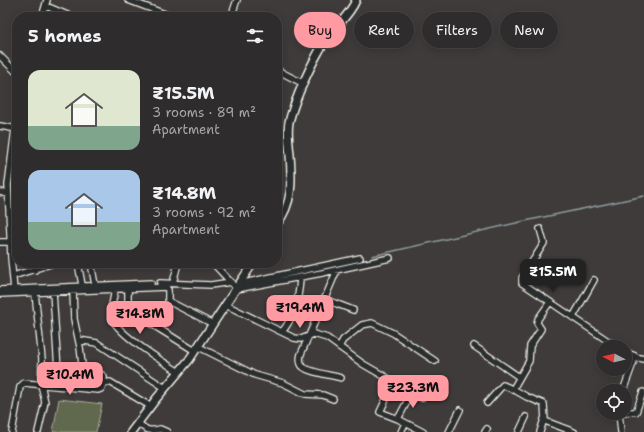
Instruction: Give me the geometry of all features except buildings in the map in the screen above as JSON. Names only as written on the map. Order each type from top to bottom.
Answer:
[{"type":"street","points":[[128,0],[159,12]]},
{"type":"street","points":[[233,12],[237,0]]},
{"type":"street","points":[[282,217],[286,211],[290,199],[291,174],[288,132],[293,109],[325,41],[352,9],[356,0]]},
{"type":"street","points":[[46,3],[63,12]]},
{"type":"street","points":[[0,56],[12,68]]},
{"type":"street","points":[[282,73],[304,84]]},
{"type":"street","points":[[0,126],[12,128]]},
{"type":"street","points":[[12,154],[8,178],[8,194],[14,290]]},
{"type":"street","points":[[0,192],[8,194]]},
{"type":"street","points":[[540,229],[544,243],[521,282],[607,340]]},
{"type":"street","points":[[0,242],[10,242]]},
{"type":"street","points":[[238,287],[360,258]]},
{"type":"street","points":[[218,268],[238,287],[300,278],[390,258]]},
{"type":"street","points":[[12,276],[40,268]]},
{"type":"street","points":[[79,268],[82,286]]},
{"type":"street","points":[[92,268],[95,285]]},
{"type":"street","points":[[173,283],[177,268]]},
{"type":"street","points":[[131,432],[150,406],[197,349],[249,268]]},
{"type":"street","points":[[336,270],[301,354],[301,366],[308,370],[341,378]]},
{"type":"street","points":[[282,332],[296,308],[299,296],[300,278]]},
{"type":"street","points":[[573,317],[594,280]]},
{"type":"street","points":[[0,290],[173,283],[211,285],[231,282]]},
{"type":"street","points":[[0,294],[166,287],[168,290],[168,300],[170,302],[213,324]]},
{"type":"street","points":[[128,288],[128,303],[132,312],[197,349],[255,375],[283,382],[305,394],[323,395],[333,399]]},
{"type":"street","points":[[115,289],[112,317],[116,326],[134,341],[179,372]]},
{"type":"street","points":[[73,291],[74,319],[79,340],[83,373]]},
{"type":"street","points":[[53,292],[58,370]]},
{"type":"street","points":[[35,293],[42,369],[41,384],[44,395],[44,408],[38,432]]},
{"type":"street","points":[[324,299],[353,310]]},
{"type":"street","points":[[514,390],[514,385],[529,361],[530,346],[541,329],[537,323],[538,319],[550,302]]},
{"type":"street","points":[[226,305],[298,339],[310,334],[327,338],[338,347],[422,398]]},
{"type":"street","points":[[338,347],[345,338],[351,335],[362,325],[372,323],[393,333],[435,361]]},
{"type":"street","points":[[79,340],[97,343],[165,388]]},
{"type":"street","points":[[474,346],[519,377]]},
{"type":"street","points":[[632,356],[644,359]]},
{"type":"street","points":[[625,384],[635,357]]},
{"type":"street","points":[[42,369],[102,375],[104,377],[103,385]]},
{"type":"street","points":[[12,432],[20,387],[24,383],[98,390],[107,382],[150,406]]},
{"type":"street","points":[[394,382],[380,412],[398,419],[423,432]]},
{"type":"street","points":[[398,419],[414,393],[421,385]]},
{"type":"street","points":[[487,404],[502,385],[544,404],[544,419],[540,432]]},
{"type":"street","points":[[632,412],[636,412],[643,392]]},
{"type":"street","points":[[449,432],[460,410]]},
{"type":"street","points":[[519,432],[526,417]]},
{"type":"street","points":[[544,419],[574,432]]},
{"type":"street","points":[[620,420],[621,432]]},
{"type":"street","points":[[138,423],[148,431],[160,429],[167,432]]},
{"type":"street","points":[[401,432],[405,423]]},
{"type":"green space","points":[[59,399],[102,404],[96,432],[53,432]]},
{"type":"waterway","points":[[372,256],[525,221],[644,196]]}]
